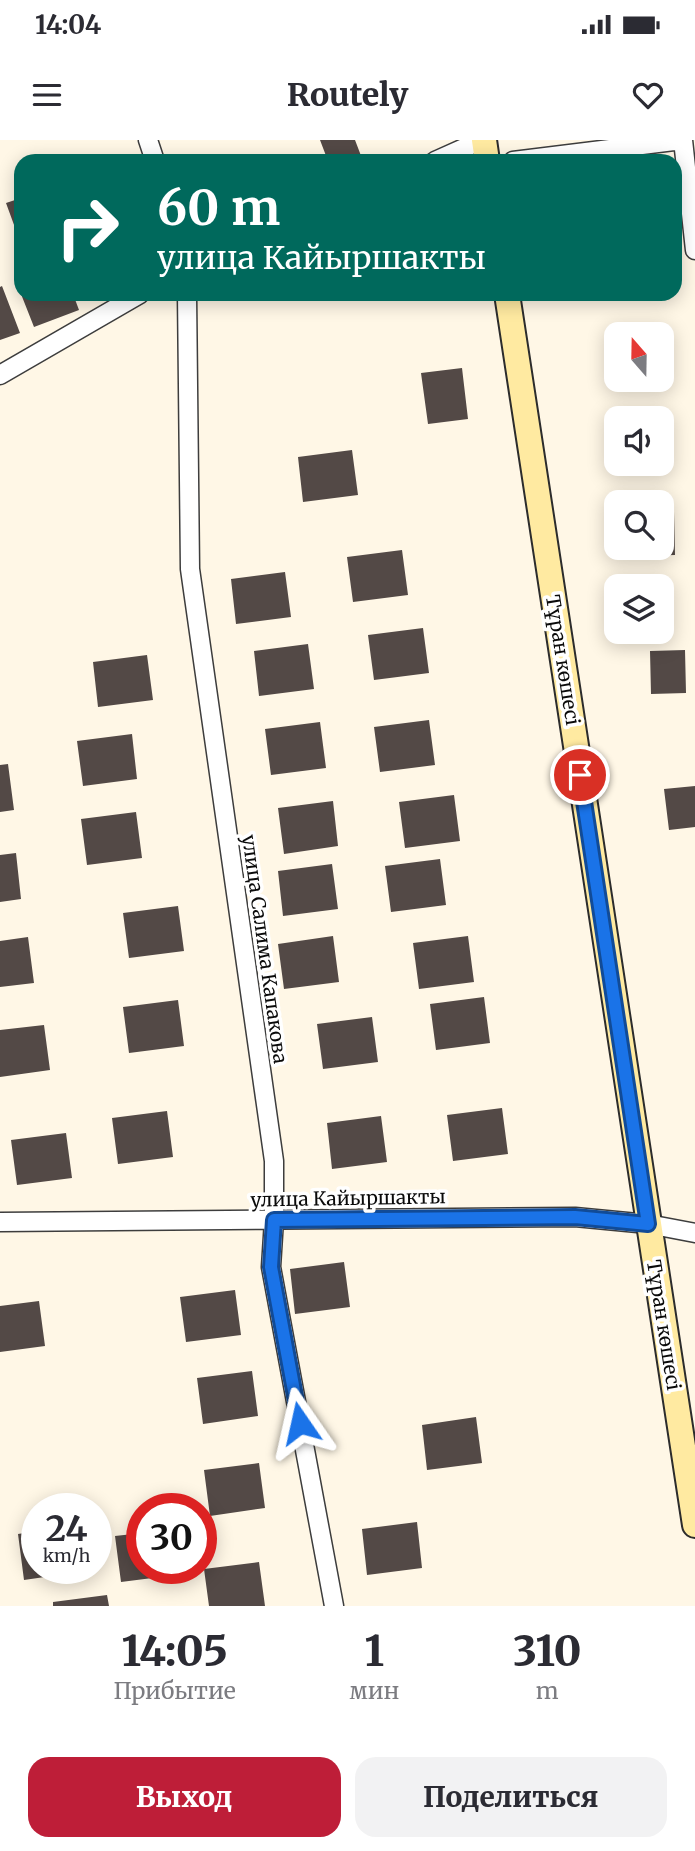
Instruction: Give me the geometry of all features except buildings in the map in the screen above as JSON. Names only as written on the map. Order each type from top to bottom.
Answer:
[{"type":"street","points":[[451,154],[483,140]]},
{"type":"street","points":[[569,154],[682,140],[695,250]]},
{"type":"street","points":[[0,375],[128,301]]},
{"type":"street","name":"улица Салима Капакова","points":[[187,301],[190,569],[274,1161],[271,1267],[334,1606]]},
{"type":"street","name":"Тұран көшесі","points":[[508,301],[695,1525]]},
{"type":"street","name":"улица Кайыршакты","points":[[0,1222],[575,1217],[648,1224],[695,1233]]},
{"type":"route","points":[[300,1423],[271,1267],[274,1220],[575,1217],[648,1224],[580,775]]}]
